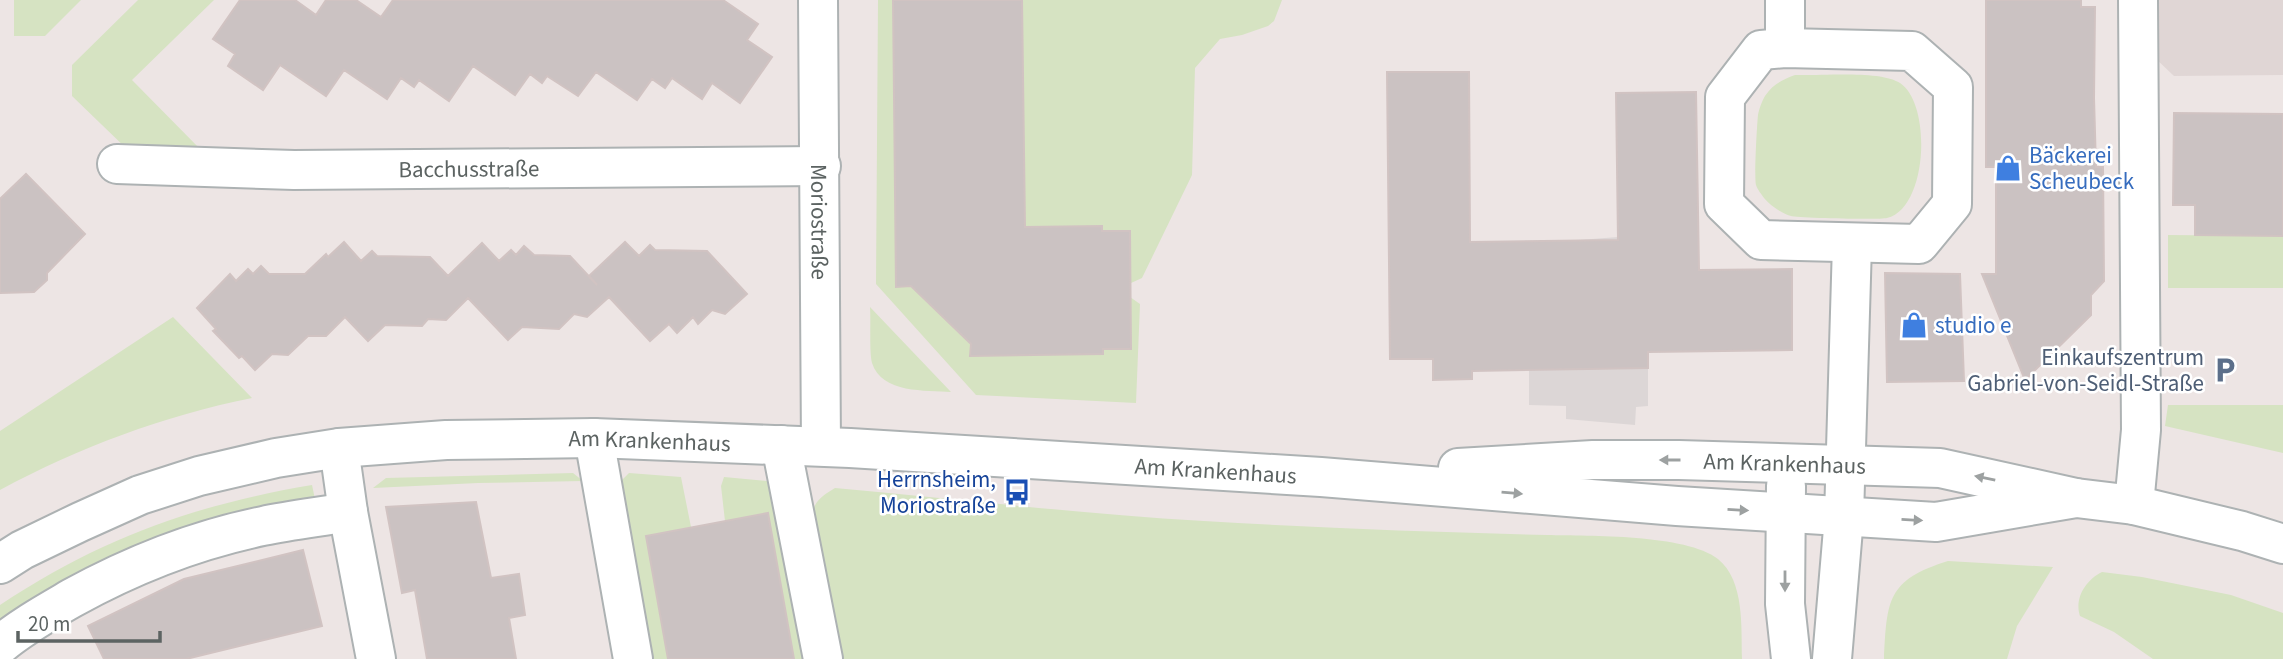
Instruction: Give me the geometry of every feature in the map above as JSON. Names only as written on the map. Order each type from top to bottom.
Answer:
[{"type":"street","name":"Moriostraße","points":[[818,0],[821,446]]},
{"type":"street","points":[[1785,0],[1785,48]]},
{"type":"street","points":[[2134,505],[2141,430],[2138,0]]},
{"type":"street","points":[[1785,48],[1912,51],[1953,88],[1952,204],[1919,244],[1852,244],[1761,240],[1724,204],[1725,97],[1761,50],[1785,48]]},
{"type":"street","name":"Bacchusstraße","points":[[117,164],[295,170],[821,166]]},
{"type":"street","points":[[1832,659],[1844,517],[1852,244]]},
{"type":"street","points":[[594,438],[633,659]]},
{"type":"street","name":"Am Krankenhaus","points":[[0,564],[34,544],[140,495],[200,476],[276,457],[339,448],[446,440],[594,438],[821,446],[1321,477],[1677,506],[1936,522],[2076,498]]},
{"type":"street","points":[[781,445],[822,659]]},
{"type":"street","points":[[339,448],[348,512],[376,659]]},
{"type":"street","name":"Am Krankenhaus","points":[[1321,477],[1592,460],[1787,462],[1940,468],[2076,498],[2134,505],[2242,531],[2283,544]]},
{"type":"street","points":[[1787,462],[1785,604],[1791,659]]},
{"type":"street","points":[[0,645],[55,607],[156,558],[208,540],[262,526],[348,512]]},
{"type":"shaded area","points":[[2151,0],[2283,0],[2283,75],[2174,76],[2152,55]]},
{"type":"shaded area","points":[[1618,237],[1609,367],[1648,368],[1648,406],[1636,407],[1635,425],[1566,419],[1566,406],[1529,405],[1529,369],[1566,241]]},
{"type":"green space","points":[[14,0],[81,0],[45,36],[14,36]]},
{"type":"green space","points":[[138,0],[214,0],[132,80],[203,152],[130,152],[72,96],[72,65]]},
{"type":"green space","points":[[878,0],[1282,0],[1274,21],[1268,26],[1220,39],[1195,68],[1192,175],[1142,278],[1131,283],[1121,283],[1130,297],[1140,304],[1136,403],[976,395],[876,284]]},
{"type":"green space","points":[[1795,75],[1879,76],[1900,83],[1910,94],[1921,132],[1921,155],[1911,196],[1901,210],[1881,219],[1797,217],[1780,211],[1764,198],[1755,180],[1758,113],[1771,88]]},
{"type":"green space","points":[[2168,235],[2283,236],[2283,288],[2168,288]]},
{"type":"green space","points":[[870,307],[951,392],[906,388],[885,380],[877,373],[871,358]]},
{"type":"green space","points":[[173,317],[252,398],[186,414],[123,435],[61,460],[0,490],[0,431]]},
{"type":"green space","points":[[2168,405],[2283,405],[2283,453],[2165,426]]},
{"type":"green space","points":[[573,473],[583,481],[373,488],[386,478]]},
{"type":"green space","points":[[629,473],[681,477],[691,527],[646,536],[668,659],[647,659],[616,486]]},
{"type":"green space","points":[[724,477],[767,481],[804,659],[794,659],[768,514],[725,521],[721,486]]},
{"type":"green space","points":[[312,485],[316,504],[0,628],[0,605],[38,581],[112,543],[188,514]]},
{"type":"green space","points":[[835,488],[1158,518],[1376,530],[1611,536],[1684,545],[1718,559],[1727,568],[1740,606],[1742,659],[835,659],[811,516],[820,499]]},
{"type":"green space","points":[[1948,561],[2053,567],[2017,626],[2007,659],[1884,659],[1889,607],[1894,595],[1913,576]]},
{"type":"green space","points":[[2102,572],[2231,595],[2283,613],[2283,659],[2153,659],[2114,632],[2080,616],[2079,603],[2083,590]]},
{"type":"building","points":[[240,0],[295,0],[316,15],[326,0],[356,0],[381,17],[393,0],[723,0],[758,24],[747,40],[772,57],[740,103],[712,83],[702,99],[672,78],[665,88],[652,79],[637,100],[596,72],[578,96],[547,76],[542,83],[530,74],[515,95],[473,66],[449,101],[419,80],[414,87],[401,78],[387,99],[344,70],[326,96],[280,65],[263,90],[228,66],[235,54],[213,39]]},
{"type":"building","points":[[893,0],[1022,0],[1025,227],[1102,226],[1102,231],[1130,231],[1131,349],[1103,349],[1103,354],[970,356],[971,344],[911,286],[896,287]]},
{"type":"building","points":[[1986,0],[2081,0],[2081,7],[2095,7],[2096,167],[2103,167],[2104,281],[2091,295],[2091,315],[2025,380],[1982,274],[1996,274],[1996,167],[1986,167]]},
{"type":"building","points":[[1387,72],[1469,72],[1470,242],[1618,240],[1616,93],[1696,92],[1699,270],[1792,269],[1792,350],[1648,352],[1648,368],[1472,371],[1472,379],[1433,380],[1433,359],[1390,359]]},
{"type":"building","points":[[2174,113],[2283,114],[2283,236],[2195,235],[2195,205],[2173,205]]},
{"type":"building","points":[[26,174],[85,234],[47,273],[47,280],[34,292],[0,293],[0,199]]},
{"type":"building","points":[[344,242],[361,261],[372,251],[377,256],[430,257],[448,276],[482,243],[499,261],[511,250],[516,255],[524,246],[534,255],[570,256],[597,285],[589,276],[625,242],[639,256],[650,245],[655,250],[707,251],[747,294],[725,314],[712,310],[698,324],[693,317],[677,333],[669,324],[650,341],[609,297],[587,317],[574,314],[559,329],[522,327],[508,340],[468,298],[446,320],[428,319],[422,326],[385,325],[368,341],[345,317],[326,336],[308,336],[288,355],[272,354],[255,370],[213,331],[216,329],[197,308],[230,274],[236,281],[248,269],[253,274],[261,266],[269,274],[305,274],[326,254],[328,257]]},
{"type":"building","points":[[1885,273],[1960,274],[1964,381],[1887,382]]},
{"type":"building","points":[[476,502],[491,578],[519,574],[525,615],[509,618],[516,659],[427,659],[415,590],[402,593],[386,507]]},
{"type":"building","points":[[768,513],[794,659],[668,659],[646,536]]},
{"type":"building","points":[[303,550],[322,626],[186,659],[104,659],[88,626],[184,579]]},
{"type":"place","name":"Bäckerei Scheubeck","points":[[2008,168]]},
{"type":"place","name":"studio e","points":[[1914,325]]},
{"type":"place","name":"Einkaufszentrum Gabriel-von-Seidl-Straße","points":[[2225,370]]},
{"type":"place","name":"Herrnsheim, Moriostraße","points":[[1017,492]]}]
